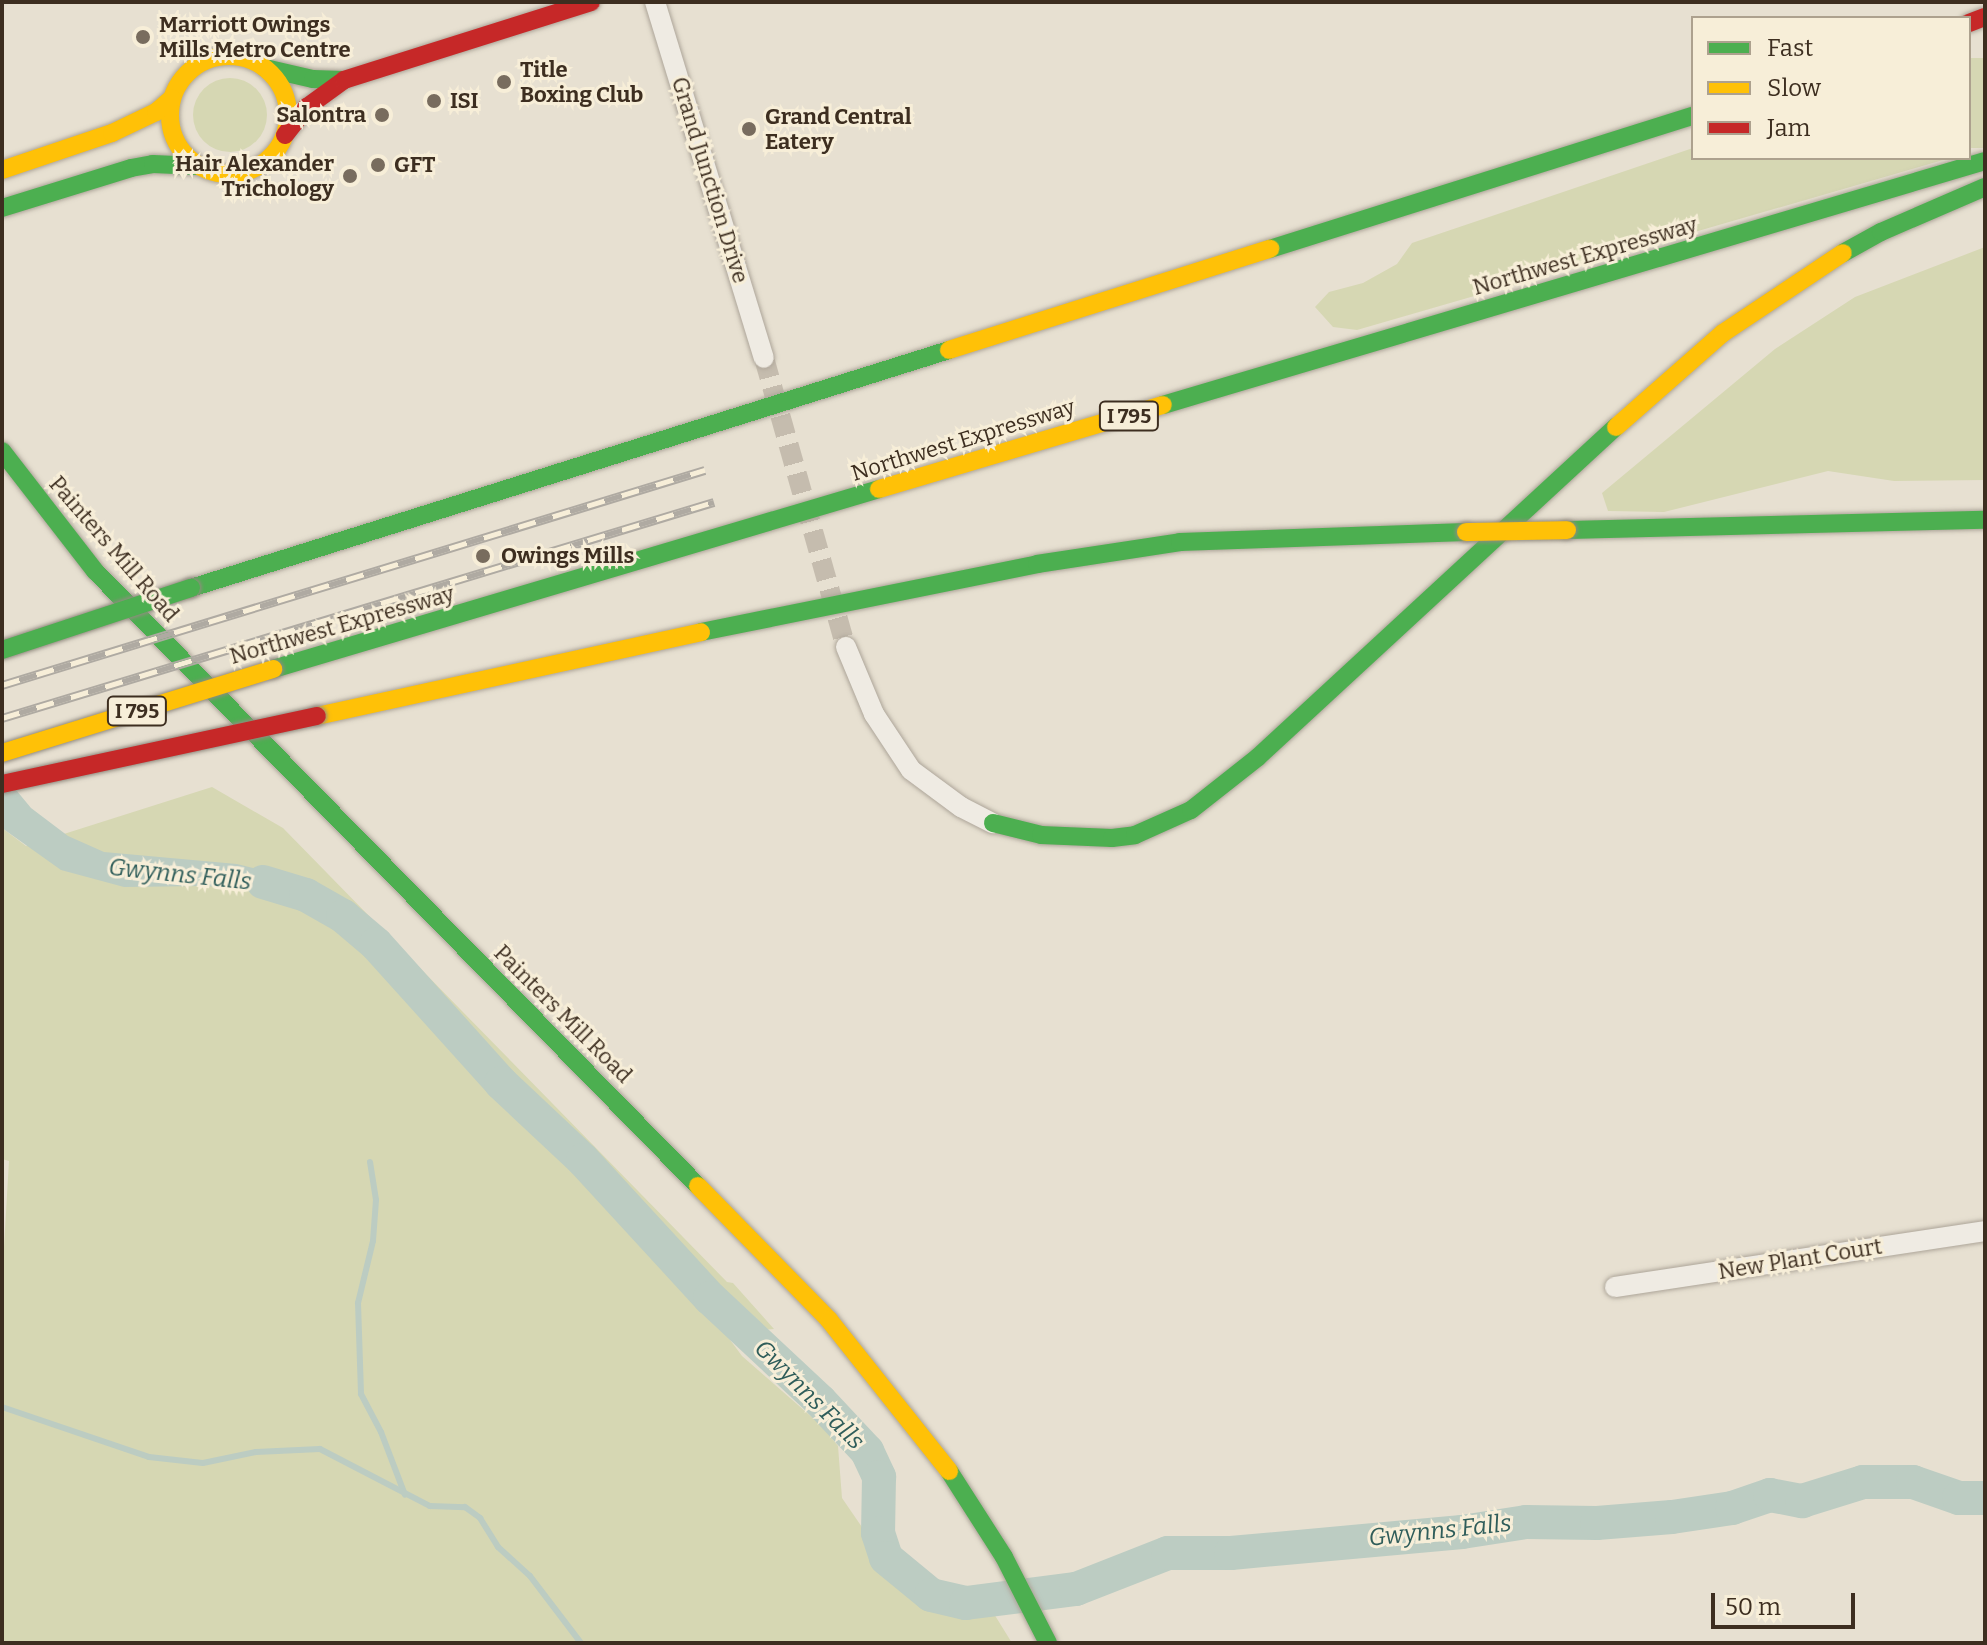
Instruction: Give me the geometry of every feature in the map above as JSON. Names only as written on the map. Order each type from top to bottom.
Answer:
[{"type":"main road","points":[[2,208],[153,164],[198,166],[221,175],[241,174],[268,160],[307,107],[344,80],[591,2]]},
{"type":"main road","points":[[198,166],[183,153],[173,137],[170,117],[172,98],[185,75],[201,63],[219,57],[238,56],[265,68],[313,79],[344,80]]},
{"type":"main road","points":[[265,68],[285,94],[289,114],[285,135]]},
{"type":"main road","points":[[2,170],[112,133],[148,116],[172,98]]},
{"type":"main road","points":[[2,650],[1691,117]]},
{"type":"main road","name":"Northwest Expressway","points":[[2,753],[273,669],[1985,161]]},
{"type":"main road","points":[[993,823],[1041,835],[1112,838],[1135,835],[1191,810],[1258,757],[1723,333],[1825,263],[1881,232],[1985,187]]},
{"type":"main road","name":"Painters Mill Road","points":[[2,451],[95,571],[829,1320],[938,1454],[1004,1557],[1046,1638]]},
{"type":"main road","points":[[2,784],[1037,564],[1180,542],[1466,532],[1985,523]]},
{"type":"street","name":"Grand Junction Drive","points":[[655,2],[764,358]]},
{"type":"street","points":[[846,647],[874,714],[911,770],[961,807],[993,823]]},
{"type":"street","name":"New Plant Court","points":[[1615,1287],[1985,1231]]},
{"type":"green space","points":[[1971,58],[1985,58],[1985,148],[1971,148]]},
{"type":"green space","points":[[230,78],[244,81],[256,89],[264,101],[267,115],[264,129],[256,141],[244,149],[230,152],[216,149],[204,141],[196,129],[193,115],[196,101],[204,89],[216,81]]},
{"type":"green space","points":[[1691,149],[1691,160],[1943,160],[1357,330],[1333,327],[1315,307],[1329,292],[1363,283],[1397,264],[1412,243]]},
{"type":"green space","points":[[1985,247],[1985,480],[1894,481],[1828,471],[1664,512],[1608,511],[1602,493],[1775,349],[1855,297]]},
{"type":"green space","points":[[212,787],[283,828],[727,1282],[733,1283],[774,1329],[725,1333],[742,1356],[822,1426],[838,1446],[842,1498],[901,1584],[921,1601],[991,1609],[1012,1643],[2,1643],[2,1281],[9,1161],[2,1159],[2,828],[26,846]]},
{"type":"water","name":"Gwynns Falls","points":[[2,773],[31,808],[68,836],[104,852],[237,864],[294,878],[303,886],[306,895],[289,900],[259,891],[206,886],[124,887],[61,870],[2,828]]},
{"type":"waterway","name":"Gwynns Falls","points":[[263,882],[306,895],[343,916],[376,944],[501,1083],[583,1160],[710,1298],[820,1401],[867,1451],[879,1477],[878,1533],[886,1558],[931,1595],[966,1603],[1076,1589],[1168,1553],[1231,1553],[1462,1532],[1526,1522],[1597,1523],[1672,1517],[1732,1508],[1770,1495],[1802,1501],[1863,1482],[1913,1482],[1959,1498],[1985,1498]]},
{"type":"waterway","points":[[370,1162],[376,1200],[373,1241],[358,1303],[361,1394],[381,1432],[405,1495]]},
{"type":"waterway","points":[[2,1407],[149,1457],[203,1463],[256,1452],[320,1449],[430,1506],[465,1507],[480,1518],[498,1547],[530,1576],[581,1643]]},
{"type":"tunnel","points":[[764,358],[846,647]]},
{"type":"railway","points":[[2,685],[705,470]]},
{"type":"railway","points":[[2,718],[714,502]]},
{"type":"traffic: fast","points":[[265,68],[313,79],[344,80]]},
{"type":"traffic: fast","points":[[1270,249],[1691,117]]},
{"type":"traffic: fast","points":[[1163,405],[1985,161]]},
{"type":"traffic: fast","points":[[2,208],[131,168],[153,164],[198,166]]},
{"type":"traffic: fast","points":[[1843,253],[1881,232],[1985,187]]},
{"type":"traffic: fast","points":[[191,588],[949,350]]},
{"type":"traffic: fast","points":[[993,823],[1041,835],[1112,838],[1135,835],[1191,810],[1258,757],[1616,427]]},
{"type":"traffic: fast","points":[[2,451],[95,571],[698,1186]]},
{"type":"traffic: fast","points":[[273,669],[879,489]]},
{"type":"traffic: fast","points":[[1567,530],[1985,520]]},
{"type":"traffic: fast","points":[[701,632],[1037,564],[1180,542],[1466,532]]},
{"type":"traffic: fast","points":[[2,650],[191,588]]},
{"type":"traffic: fast","points":[[949,1471],[1004,1557],[1048,1643]]},
{"type":"traffic: slow","points":[[229,56],[252,60],[271,73],[284,92],[288,115],[284,138],[271,157],[252,170],[229,174],[206,170],[187,157],[174,138],[170,115],[174,92],[187,73],[206,60],[229,56]]},
{"type":"traffic: slow","points":[[2,170],[112,133],[156,112],[172,98]]},
{"type":"traffic: slow","points":[[949,350],[1270,249]]},
{"type":"traffic: slow","points":[[1616,427],[1723,333],[1843,253]]},
{"type":"traffic: slow","points":[[879,489],[1163,405]]},
{"type":"traffic: slow","points":[[1466,532],[1567,530]]},
{"type":"traffic: slow","points":[[317,716],[701,632]]},
{"type":"traffic: slow","points":[[2,753],[273,669]]},
{"type":"traffic: slow","points":[[698,1186],[829,1320],[949,1471]]},
{"type":"traffic: jam","points":[[285,135],[307,107],[344,80],[591,2]]},
{"type":"traffic: jam","points":[[1971,22],[1985,17]]},
{"type":"traffic: jam","points":[[2,784],[317,716]]},
{"type":"place","name":"Marriott Owings Mills Metro Centre","points":[[143,37]]},
{"type":"place","name":"Title Boxing Club","points":[[504,82]]},
{"type":"place","name":"ISI","points":[[434,101]]},
{"type":"place","name":"Salontra","points":[[382,115]]},
{"type":"place","name":"Grand Central Eatery","points":[[749,129]]},
{"type":"place","name":"GFT","points":[[378,165]]},
{"type":"place","name":"Hair Alexander Trichology","points":[[350,176]]},
{"type":"place","name":"Owings Mills","points":[[483,556]]}]
